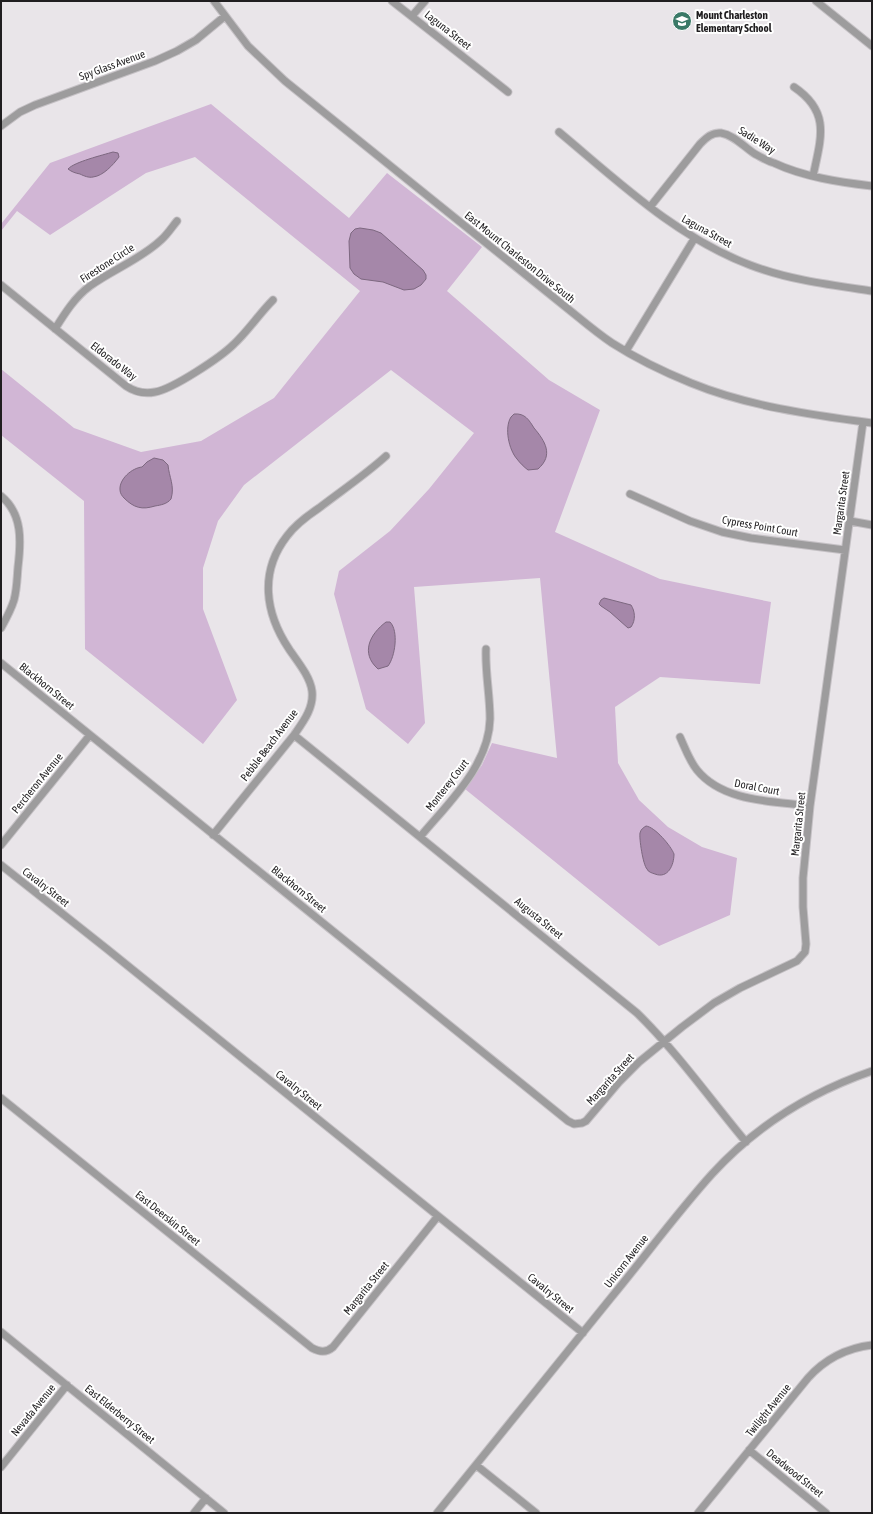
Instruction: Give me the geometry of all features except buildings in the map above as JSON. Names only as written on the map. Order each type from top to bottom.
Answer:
[{"type":"street","name":"East Mount Charleston Drive South","points":[[214,1],[248,46],[285,81],[578,317],[626,351],[685,381],[722,394],[779,408],[872,423]]},
{"type":"street","name":"Laguna Street","points":[[392,1],[508,92]]},
{"type":"street","points":[[412,16],[425,1]]},
{"type":"street","points":[[816,1],[872,46]]},
{"type":"street","name":"Spy Glass Avenue","points":[[1,126],[20,112],[35,105],[177,51],[196,40],[225,16]]},
{"type":"street","points":[[794,87],[812,102],[817,112],[821,128],[821,136],[813,176],[852,184],[872,186]]},
{"type":"street","name":"Laguna Street","points":[[559,132],[650,207],[694,238],[712,248],[750,265],[780,275],[826,285],[872,291]]},
{"type":"street","name":"Sadie Way","points":[[650,207],[700,144],[708,136],[719,133],[726,134],[754,154],[773,163],[813,176]]},
{"type":"street","name":"Firestone Circle","points":[[55,328],[71,305],[90,286],[151,248],[161,240],[177,221]]},
{"type":"street","points":[[626,351],[694,238]]},
{"type":"street","name":"Eldorado Way","points":[[1,285],[126,386],[141,392],[150,393],[163,390],[177,384],[221,356],[245,333],[273,300]]},
{"type":"street","name":"Margarita Street","points":[[586,1121],[629,1072],[664,1041],[714,1003],[740,988],[797,961],[805,952],[806,944],[803,907],[803,878],[810,806],[863,422]]},
{"type":"street","name":"Pebble Beach Avenue","points":[[213,835],[294,735],[308,711],[312,700],[310,684],[282,639],[270,612],[268,582],[276,553],[286,536],[299,522],[386,456]]},
{"type":"street","name":"Cypress Point Court","points":[[630,494],[690,521],[722,532],[751,538],[845,550]]},
{"type":"street","points":[[1,496],[11,507],[16,516],[20,531],[20,544],[17,588],[10,613],[1,628]]},
{"type":"street","points":[[850,521],[872,525]]},
{"type":"street","name":"Monterey Court","points":[[420,837],[466,781],[482,755],[490,721],[490,694],[486,649]]},
{"type":"street","name":"Blackhorn Street","points":[[1,663],[568,1121],[574,1124],[586,1121]]},
{"type":"street","name":"Percheron Avenue","points":[[1,845],[90,735]]},
{"type":"street","name":"Augusta Street","points":[[294,735],[637,1013],[664,1041],[746,1142]]},
{"type":"street","name":"Doral Court","points":[[680,737],[687,755],[696,769],[709,782],[718,788],[731,794],[753,799],[810,806]]},
{"type":"street","name":"Cavalry Street","points":[[1,865],[114,954],[583,1333]]},
{"type":"street","name":"Unicorn Avenue","points":[[437,1513],[669,1224],[713,1174],[746,1142],[768,1125],[823,1091],[849,1078],[872,1071]]},
{"type":"street","name":"East Deerskin Street","points":[[1,1098],[312,1348],[324,1352]]},
{"type":"street","name":"Margarita Street","points":[[324,1352],[333,1347],[438,1216]]},
{"type":"street","name":"East Elderberry Street","points":[[1,1332],[224,1513]]},
{"type":"street","name":"Twilight Avenue","points":[[698,1513],[818,1367],[830,1358],[847,1351],[872,1344]]},
{"type":"street","name":"Nevada Avenue","points":[[1,1467],[67,1385]]},
{"type":"street","name":"Deadwood Street","points":[[749,1450],[826,1513]]},
{"type":"street","points":[[476,1465],[536,1513]]},
{"type":"street","points":[[194,1513],[206,1498]]},
{"type":"shaded area","points":[[211,104],[349,218],[387,173],[482,247],[447,291],[549,380],[600,410],[555,532],[660,579],[771,602],[760,684],[660,677],[615,707],[618,763],[639,800],[668,827],[702,847],[737,858],[730,915],[659,946],[465,789],[482,765],[492,743],[557,758],[540,578],[414,587],[425,723],[408,744],[366,709],[334,594],[339,571],[390,531],[429,489],[474,433],[391,370],[244,485],[218,521],[203,568],[203,609],[237,700],[203,744],[85,649],[84,501],[1,435],[1,369],[74,428],[141,452],[201,441],[274,398],[360,291],[195,157],[146,173],[50,235],[17,211],[1,231],[1,224],[50,163]]},
{"type":"shaded area","points":[[113,152],[118,153],[119,157],[108,170],[100,175],[86,177],[68,169],[82,161]]},
{"type":"shaded area","points":[[360,228],[381,233],[423,270],[426,275],[426,279],[421,285],[414,289],[404,290],[383,282],[361,279],[354,274],[350,268],[349,241],[351,233],[355,229]]},
{"type":"shaded area","points":[[514,414],[524,416],[542,438],[547,453],[546,459],[538,469],[528,470],[514,455],[508,439],[508,427],[511,417]]},
{"type":"shaded area","points":[[154,458],[163,460],[168,465],[172,486],[171,499],[164,504],[150,507],[142,508],[135,506],[123,497],[120,486],[124,478],[130,472],[134,469],[142,467]]},
{"type":"shaded area","points":[[604,598],[631,605],[634,621],[631,627],[628,628],[599,604]]},
{"type":"shaded area","points":[[386,622],[390,622],[394,631],[395,644],[393,657],[388,666],[378,669],[369,657],[369,644],[375,632]]},
{"type":"shaded area","points":[[646,826],[650,827],[662,837],[670,846],[674,854],[673,862],[669,870],[663,875],[650,872],[644,862],[640,833]]},
{"type":"place","name":"Mount Charleston Elementary School","points":[[682,21]]}]
